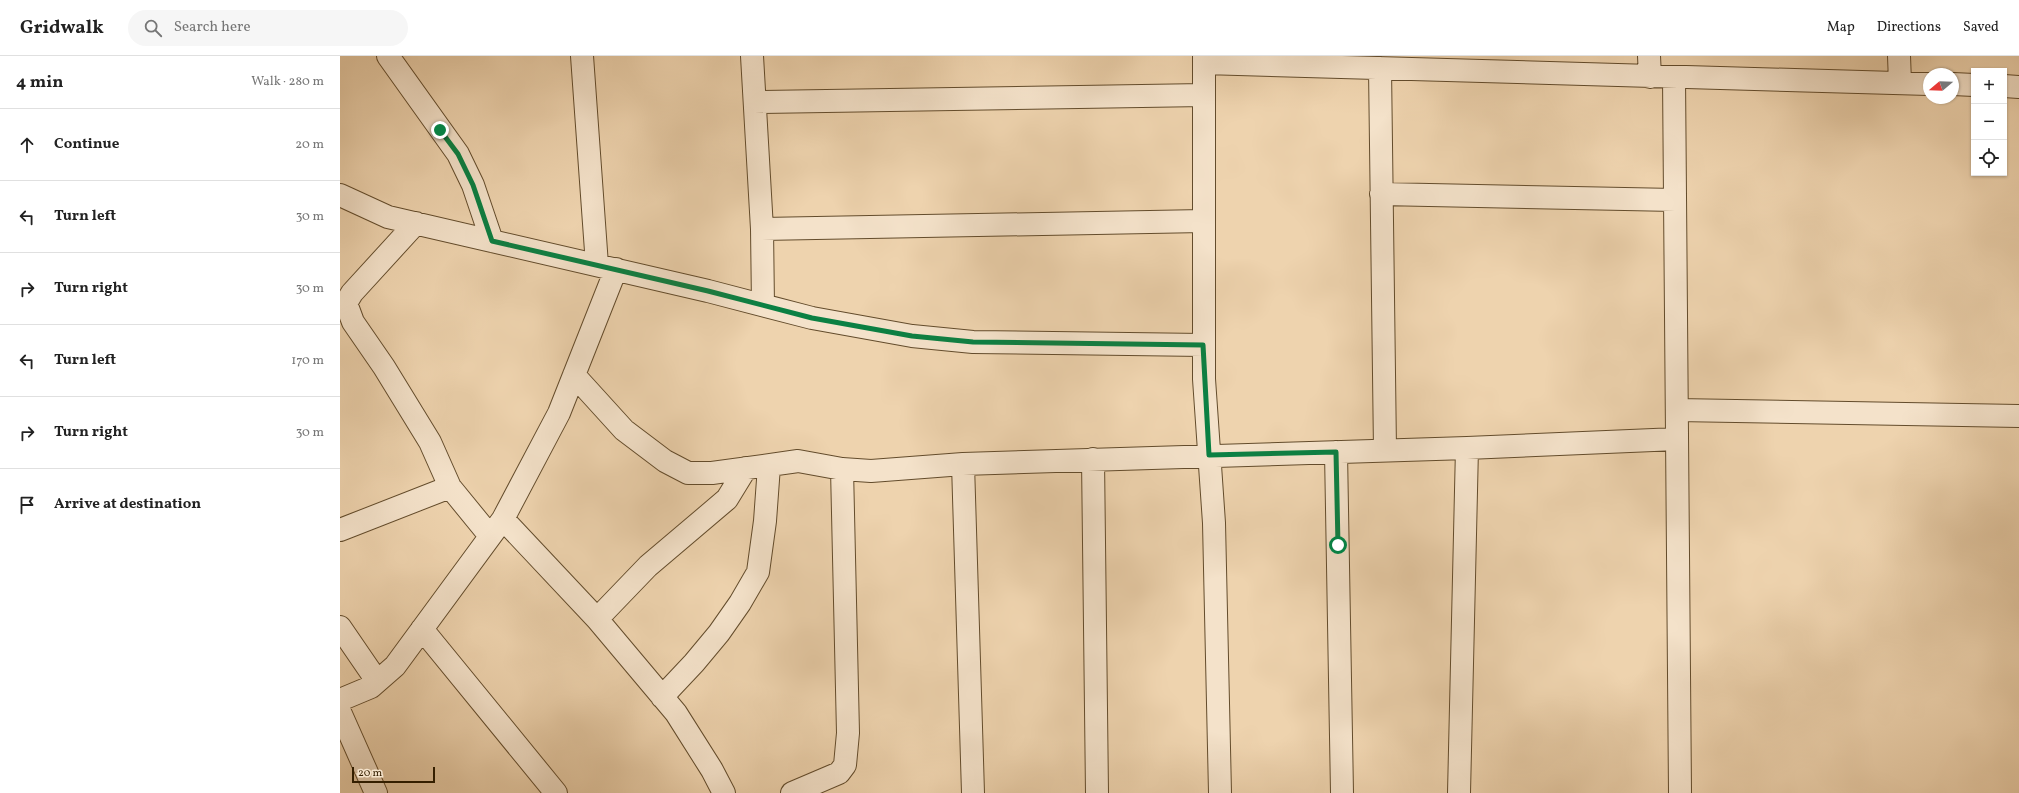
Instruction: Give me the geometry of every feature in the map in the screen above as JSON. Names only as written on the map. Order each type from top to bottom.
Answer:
[{"type":"street","points":[[388,56],[458,154],[473,185],[492,241]]},
{"type":"street","points":[[340,700],[357,694],[377,681],[395,666],[496,527],[559,413],[574,375],[606,267],[582,56]]},
{"type":"street","points":[[752,56],[762,229],[763,305]]},
{"type":"street","points":[[1899,56],[1900,82]]},
{"type":"street","points":[[1220,793],[1214,523],[1203,345],[1204,59],[1380,68],[1407,63],[1650,66],[1674,77],[1923,84]]},
{"type":"street","points":[[1380,68],[1385,450]]},
{"type":"street","points":[[1674,77],[1680,793]]},
{"type":"street","points":[[1959,84],[1971,85]]},
{"type":"street","points":[[2007,86],[2019,87]]},
{"type":"street","points":[[755,102],[1204,96]]},
{"type":"street","points":[[1381,194],[1675,200]]},
{"type":"street","points":[[340,195],[388,217],[606,267],[812,318],[912,336],[973,342],[1203,345]]},
{"type":"street","points":[[762,229],[1203,221]]},
{"type":"street","points":[[416,223],[352,293],[346,303],[353,322],[384,367],[430,442],[450,487],[597,619],[676,713],[712,770],[724,793]]},
{"type":"street","points":[[574,375],[624,430],[665,461],[688,473],[712,473],[798,461],[842,470],[870,471],[963,464],[1467,448],[1677,439]]},
{"type":"street","points":[[1677,410],[2019,416]]},
{"type":"street","points":[[1459,793],[1467,448]]},
{"type":"street","points":[[1336,452],[1342,793]]},
{"type":"street","points":[[1093,459],[1097,793]]},
{"type":"street","points":[[963,464],[972,793]]},
{"type":"street","points":[[662,697],[694,663],[719,633],[740,603],[758,572],[765,521],[769,466]]},
{"type":"street","points":[[597,619],[648,566],[727,500],[746,468]]},
{"type":"street","points":[[792,793],[839,773],[845,765],[848,733],[842,470]]},
{"type":"street","points":[[340,530],[450,487]]},
{"type":"street","points":[[340,627],[377,681]]},
{"type":"street","points":[[422,629],[556,793]]},
{"type":"street","points":[[340,712],[376,793]]},
{"type":"route","points":[[440,130],[458,154],[473,185],[492,241],[708,291],[812,318],[912,336],[973,342],[1203,345],[1209,455],[1336,452],[1338,545]]}]
